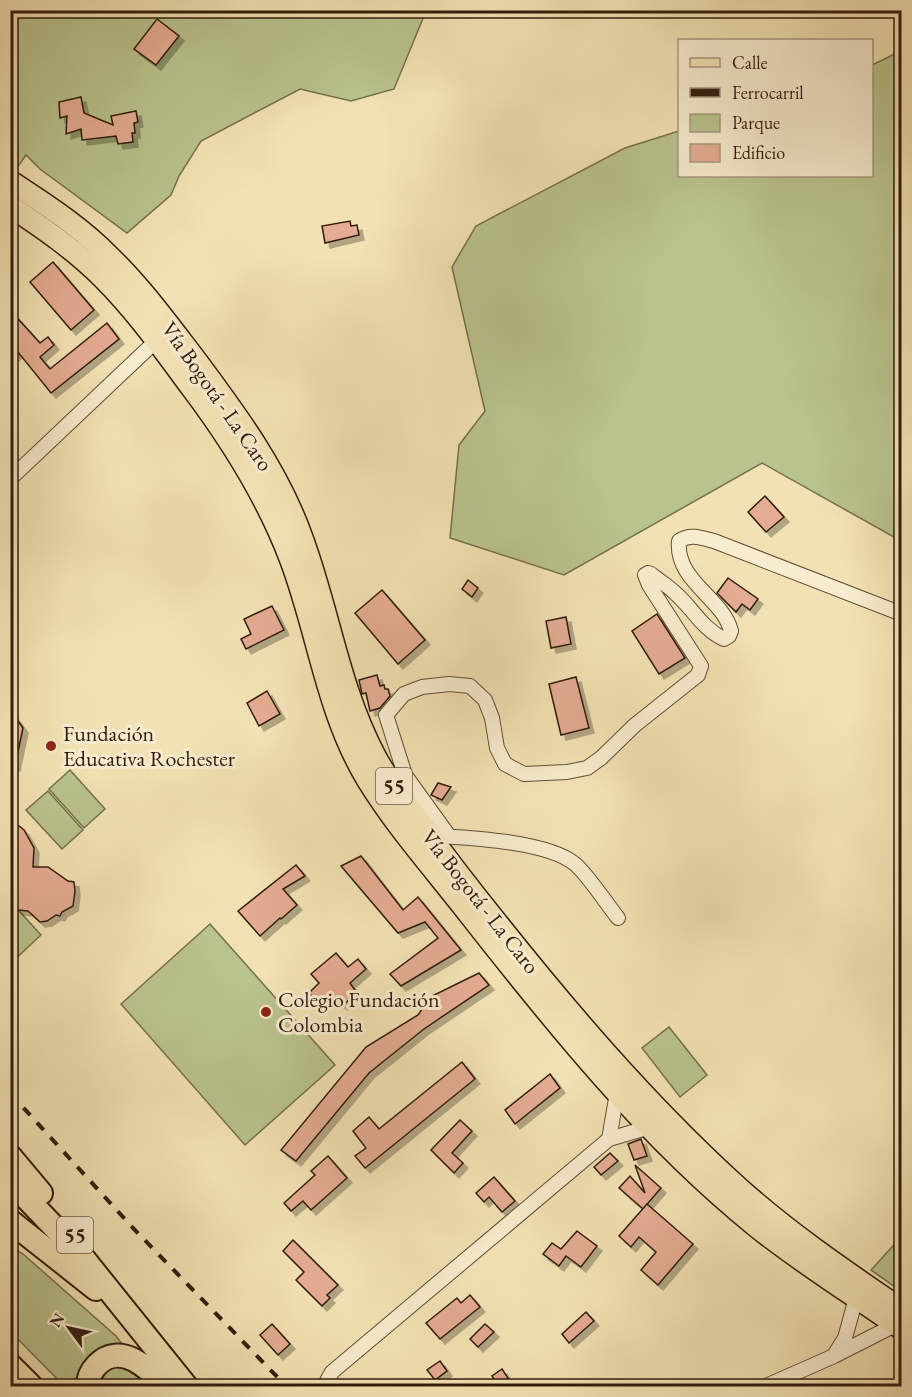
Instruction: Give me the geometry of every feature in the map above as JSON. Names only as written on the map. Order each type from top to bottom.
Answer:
[{"type":"highway","name":"55","points":[[10,1156],[86,1248],[133,1318]]},
{"type":"highway","name":"55","points":[[10,1181],[80,1254],[186,1386]]},
{"type":"highway","name":"55","points":[[10,1204],[133,1318]]},
{"type":"highway","name":"55","points":[[10,1221],[133,1318]]},
{"type":"highway","points":[[88,1386],[92,1371],[99,1363],[108,1357],[119,1355],[142,1363],[165,1386]]},
{"type":"highway","points":[[10,1365],[31,1386]]},
{"type":"main road","name":"Vía Bogotá - La Caro","points":[[10,181],[84,233],[133,280],[248,432],[268,463],[301,534],[342,678],[357,718],[384,771],[439,836],[556,996],[627,1077],[731,1182],[760,1207],[862,1283],[899,1321]]},
{"type":"main road","name":"Vía Bogotá - La Caro","points":[[10,206],[59,240],[103,278],[130,307],[157,340],[236,449],[273,519],[290,558],[336,712],[348,744],[366,778],[402,830],[523,984],[617,1093],[725,1200],[798,1258],[856,1298],[899,1321]]},
{"type":"street","points":[[10,479],[157,340]]},
{"type":"street","points":[[618,918],[574,864],[561,856],[530,846],[439,836],[405,775],[386,715],[404,694],[422,687],[449,684],[470,686],[485,700],[492,718],[496,748],[505,764],[524,774],[567,772],[587,768],[698,675],[701,666],[649,585],[645,575],[651,574],[675,592],[709,630],[724,639],[729,636],[731,631],[722,613],[701,591],[682,563],[678,550],[679,541],[685,537],[693,536],[714,541],[902,614]]},
{"type":"street","points":[[609,1139],[617,1093]]},
{"type":"street","points":[[329,1386],[327,1381],[332,1372],[609,1139],[650,1128]]},
{"type":"street","points":[[834,1356],[845,1338],[856,1298]]},
{"type":"street","points":[[766,1386],[834,1356],[899,1321]]},
{"type":"green space","points":[[10,11],[426,11],[394,89],[351,101],[300,89],[201,141],[179,176],[171,195],[127,233],[40,169],[26,155],[16,169],[11,165]]},
{"type":"green space","points":[[901,51],[901,541],[762,463],[564,575],[450,538],[459,445],[485,411],[452,267],[476,226],[625,148],[678,131],[678,177],[873,177],[873,65]]},
{"type":"green space","points":[[70,770],[105,809],[84,828],[49,789]]},
{"type":"green space","points":[[48,791],[83,830],[62,849],[26,810]]},
{"type":"green space","points":[[10,901],[41,935],[11,963],[10,963]]},
{"type":"green space","points":[[210,924],[335,1065],[245,1145],[121,1004]]},
{"type":"green space","points":[[669,1027],[707,1075],[680,1097],[642,1048]]},
{"type":"green space","points":[[901,1237],[901,1291],[871,1270]]},
{"type":"green space","points":[[10,1246],[23,1254],[116,1336],[154,1386],[64,1386],[11,1332]]},
{"type":"building","points":[[157,19],[179,36],[156,65],[134,49]]},
{"type":"building","points":[[81,97],[84,113],[113,125],[111,116],[136,111],[138,122],[134,123],[133,142],[118,144],[116,136],[82,140],[81,129],[66,134],[67,116],[60,118],[59,102]]},
{"type":"building","points":[[350,221],[351,226],[357,225],[359,235],[325,243],[322,226]]},
{"type":"building","points":[[53,262],[94,310],[71,330],[30,282]]},
{"type":"building","points":[[10,310],[40,343],[48,337],[54,345],[40,357],[50,369],[107,323],[119,339],[51,393],[18,352],[10,359]]},
{"type":"building","points":[[765,496],[784,517],[766,532],[748,512]]},
{"type":"building","points":[[728,578],[758,599],[750,610],[742,604],[736,612],[717,593]]},
{"type":"building","points":[[468,580],[478,588],[472,597],[462,589]]},
{"type":"building","points":[[382,590],[425,640],[398,664],[355,613]]},
{"type":"building","points":[[272,606],[284,630],[246,649],[241,639],[251,634],[244,619]]},
{"type":"building","points":[[657,614],[685,658],[659,674],[632,631]]},
{"type":"building","points":[[566,617],[571,644],[551,648],[546,621]]},
{"type":"building","points":[[377,675],[380,686],[384,685],[385,689],[388,689],[390,696],[380,708],[370,711],[366,693],[362,694],[359,680]]},
{"type":"building","points":[[576,677],[589,728],[561,735],[549,684]]},
{"type":"building","points":[[267,691],[280,714],[259,726],[247,703]]},
{"type":"building","points":[[10,710],[23,728],[15,766],[10,765]]},
{"type":"building","points":[[438,783],[451,787],[442,800],[431,795]]},
{"type":"building","points":[[18,825],[24,830],[34,848],[33,867],[48,867],[68,881],[74,882],[73,906],[62,912],[60,916],[56,915],[47,921],[40,922],[28,911],[18,910],[12,904],[12,897],[16,893],[12,873],[10,874],[10,827]]},
{"type":"building","points":[[361,856],[403,910],[418,897],[461,950],[401,986],[390,974],[438,938],[425,922],[398,933],[341,866]]},
{"type":"building","points":[[296,865],[305,876],[283,889],[297,905],[260,936],[238,911]]},
{"type":"building","points":[[336,953],[348,967],[358,959],[366,969],[350,983],[357,993],[343,1005],[332,998],[321,1007],[309,993],[319,983],[311,974]]},
{"type":"building","points":[[479,973],[489,985],[424,1029],[369,1073],[296,1161],[281,1150],[366,1047],[418,1015],[430,997]]},
{"type":"building","points":[[462,1062],[475,1079],[365,1168],[355,1156],[366,1148],[353,1131],[369,1117],[379,1129]]},
{"type":"building","points":[[550,1074],[560,1088],[515,1124],[505,1110]]},
{"type":"building","points":[[460,1120],[472,1131],[452,1153],[463,1163],[454,1173],[431,1150]]},
{"type":"building","points":[[641,1139],[647,1156],[634,1160],[628,1144]]},
{"type":"building","points":[[610,1153],[618,1161],[601,1175],[594,1167]]},
{"type":"building","points":[[328,1156],[347,1178],[311,1210],[303,1201],[291,1211],[284,1203],[315,1175],[311,1171]]},
{"type":"building","points":[[635,1165],[661,1188],[643,1209],[619,1188],[630,1176],[645,1193]]},
{"type":"building","points":[[494,1177],[515,1201],[502,1212],[489,1197],[484,1202],[476,1193]]},
{"type":"building","points":[[647,1204],[693,1244],[658,1285],[641,1270],[656,1252],[639,1237],[631,1247],[619,1236]]},
{"type":"building","points":[[577,1231],[597,1246],[581,1267],[566,1256],[559,1266],[543,1254],[552,1243],[561,1249]]},
{"type":"building","points":[[293,1240],[338,1285],[327,1295],[330,1298],[322,1306],[296,1280],[304,1272],[283,1251]]},
{"type":"building","points":[[470,1295],[480,1307],[440,1339],[426,1323],[457,1298],[461,1303]]},
{"type":"building","points":[[586,1312],[594,1321],[569,1343],[562,1334]]},
{"type":"building","points":[[272,1324],[290,1344],[278,1355],[260,1335]]},
{"type":"building","points":[[485,1324],[494,1332],[478,1347],[470,1339]]},
{"type":"building","points":[[440,1361],[447,1371],[435,1380],[427,1370]]},
{"type":"building","points":[[502,1369],[508,1378],[498,1385],[492,1376]]},
{"type":"railway","points":[[10,1093],[133,1228],[286,1386]]},
{"type":"place","name":"Fundación Educativa Rochester","points":[[51,746]]},
{"type":"place","name":"Colegio Fundación Colombia","points":[[266,1012]]}]
